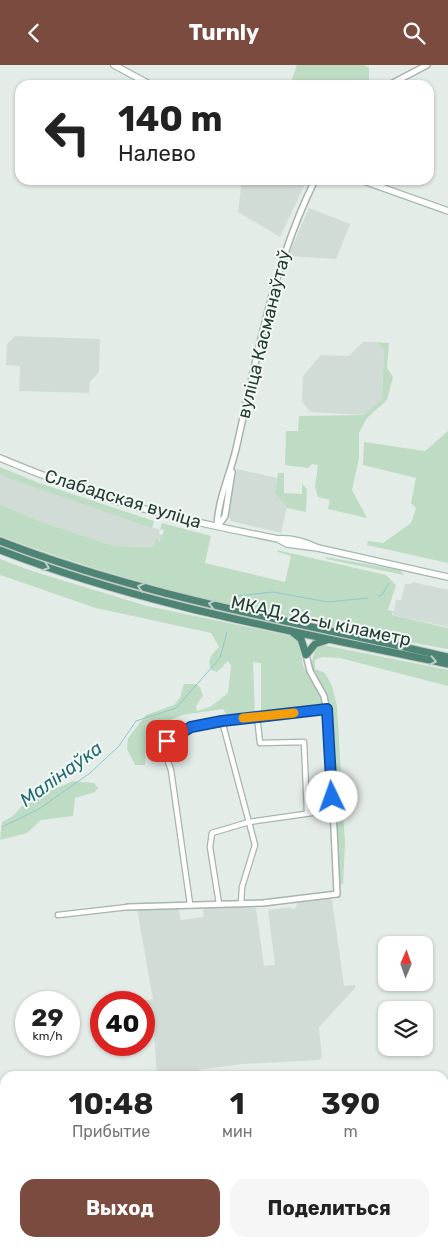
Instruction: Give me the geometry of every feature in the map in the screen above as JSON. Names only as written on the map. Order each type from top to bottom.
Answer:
[{"type":"highway","name":"МКАД, 26-ы кіламетр","points":[[0,541],[68,566],[189,599],[448,657]]},
{"type":"highway","name":"МКАД, 26-ы кіламетр","points":[[0,550],[109,587],[188,607],[448,664]]},
{"type":"highway","points":[[288,629],[300,639],[306,655],[318,642],[334,640]]},
{"type":"main road","points":[[114,65],[142,80]]},
{"type":"main road","points":[[375,185],[448,211]]},
{"type":"main road","name":"Слабадская вуліца","points":[[0,458],[107,498],[160,514],[278,539],[308,543],[318,548],[448,577]]},
{"type":"street","points":[[398,80],[427,65]]},
{"type":"street","name":"вуліца Касманаўтаў","points":[[217,526],[218,514],[233,464],[271,294],[291,233],[313,185]]},
{"type":"street","points":[[58,915],[128,907],[220,903],[241,904],[337,894],[327,709],[324,697],[308,666],[306,655]]},
{"type":"street","points":[[190,904],[171,770],[163,748],[167,741],[191,727],[257,716],[327,709]]},
{"type":"street","points":[[257,716],[260,743],[304,742],[307,812]]},
{"type":"street","points":[[222,721],[255,845],[242,887],[241,904]]},
{"type":"street","points":[[220,903],[210,836],[219,829],[249,822],[307,812],[333,810]]},
{"type":"shaded area","points":[[241,185],[305,185],[280,237],[238,212]]},
{"type":"shaded area","points":[[309,208],[350,224],[336,259],[288,256]]},
{"type":"shaded area","points":[[15,336],[100,339],[99,372],[90,382],[89,393],[19,391],[20,366],[6,365],[7,344]]},
{"type":"shaded area","points":[[363,342],[376,342],[384,348],[382,399],[363,415],[310,412],[302,401],[303,376],[321,355],[349,356]]},
{"type":"shaded area","points":[[237,469],[277,478],[275,493],[287,508],[281,533],[231,521],[228,513]]},
{"type":"shaded area","points":[[0,474],[160,530],[159,534],[163,535],[161,540],[156,540],[153,547],[114,546],[36,520],[0,504]]},
{"type":"shaded area","points":[[412,582],[448,590],[448,627],[393,615],[396,600],[401,600],[405,584],[411,584]]},
{"type":"shaded area","points":[[329,898],[332,900],[344,986],[355,985],[355,988],[319,1027],[322,1057],[319,1060],[243,1064],[198,1071],[157,1071],[155,991],[152,991],[137,909],[178,908],[181,920],[204,917],[203,911],[205,907],[256,908],[264,966],[275,965],[268,910],[291,907],[295,909],[298,901]]},
{"type":"green space","points":[[297,65],[364,65],[369,68],[369,80],[292,80]]},
{"type":"green space","points":[[376,342],[389,343],[387,368],[393,377],[387,400],[367,418],[359,433],[359,458],[352,490],[367,518],[328,509],[330,500],[318,497],[315,487],[318,465],[312,464],[308,468],[285,465],[286,431],[298,431],[299,416],[363,415],[382,399],[384,349]]},
{"type":"green space","points":[[448,431],[448,563],[367,545],[368,541],[383,543],[411,523],[416,508],[411,503],[416,478],[363,465],[364,442],[425,451]]},
{"type":"green space","points":[[0,467],[39,483],[154,521],[152,528],[16,481],[0,474]]},
{"type":"green space","points":[[278,473],[284,473],[284,493],[302,494],[302,484],[307,489],[306,512],[287,508],[275,493]]},
{"type":"green space","points":[[0,504],[36,520],[114,546],[153,547],[156,539],[160,541],[164,530],[160,529],[162,523],[211,536],[205,563],[285,582],[291,556],[277,550],[386,575],[396,585],[388,610],[393,611],[392,615],[448,628],[448,649],[277,616],[165,589],[109,573],[0,536]]},
{"type":"green space","points":[[326,557],[400,570],[404,575],[326,559]]},
{"type":"green space","points":[[0,559],[32,571],[147,606],[291,636],[299,642],[303,666],[323,697],[323,703],[319,708],[261,714],[261,663],[253,662],[255,715],[228,717],[223,709],[182,715],[146,730],[145,765],[135,765],[127,749],[128,738],[146,715],[174,705],[180,698],[184,684],[195,684],[200,687],[203,696],[196,706],[197,711],[210,707],[228,693],[231,666],[228,661],[217,672],[211,670],[210,657],[219,647],[211,633],[96,608],[0,575]]},
{"type":"green space","points":[[323,645],[448,670],[448,686],[340,658],[322,657],[315,660],[315,669],[325,673],[332,686],[337,706],[345,843],[343,884],[340,884],[329,705],[311,664],[315,649]]},
{"type":"green space","points":[[73,781],[94,783],[98,788],[95,792],[75,798],[73,816],[41,820],[27,833],[0,840],[2,822],[12,816],[23,805],[40,795]]},
{"type":"waterway","name":"Малінаўка","points":[[378,596],[382,595],[389,583]]},
{"type":"waterway","name":"Малінаўка","points":[[234,598],[236,596],[273,592],[328,602],[368,598]]},
{"type":"waterway","name":"Малінаўка","points":[[2,827],[39,809],[90,773],[119,746],[136,721],[176,708],[220,658],[227,632]]},
{"type":"slow traffic","points":[[243,718],[294,713]]},
{"type":"route","points":[[167,741],[191,727],[257,716],[327,709],[332,797]]}]
